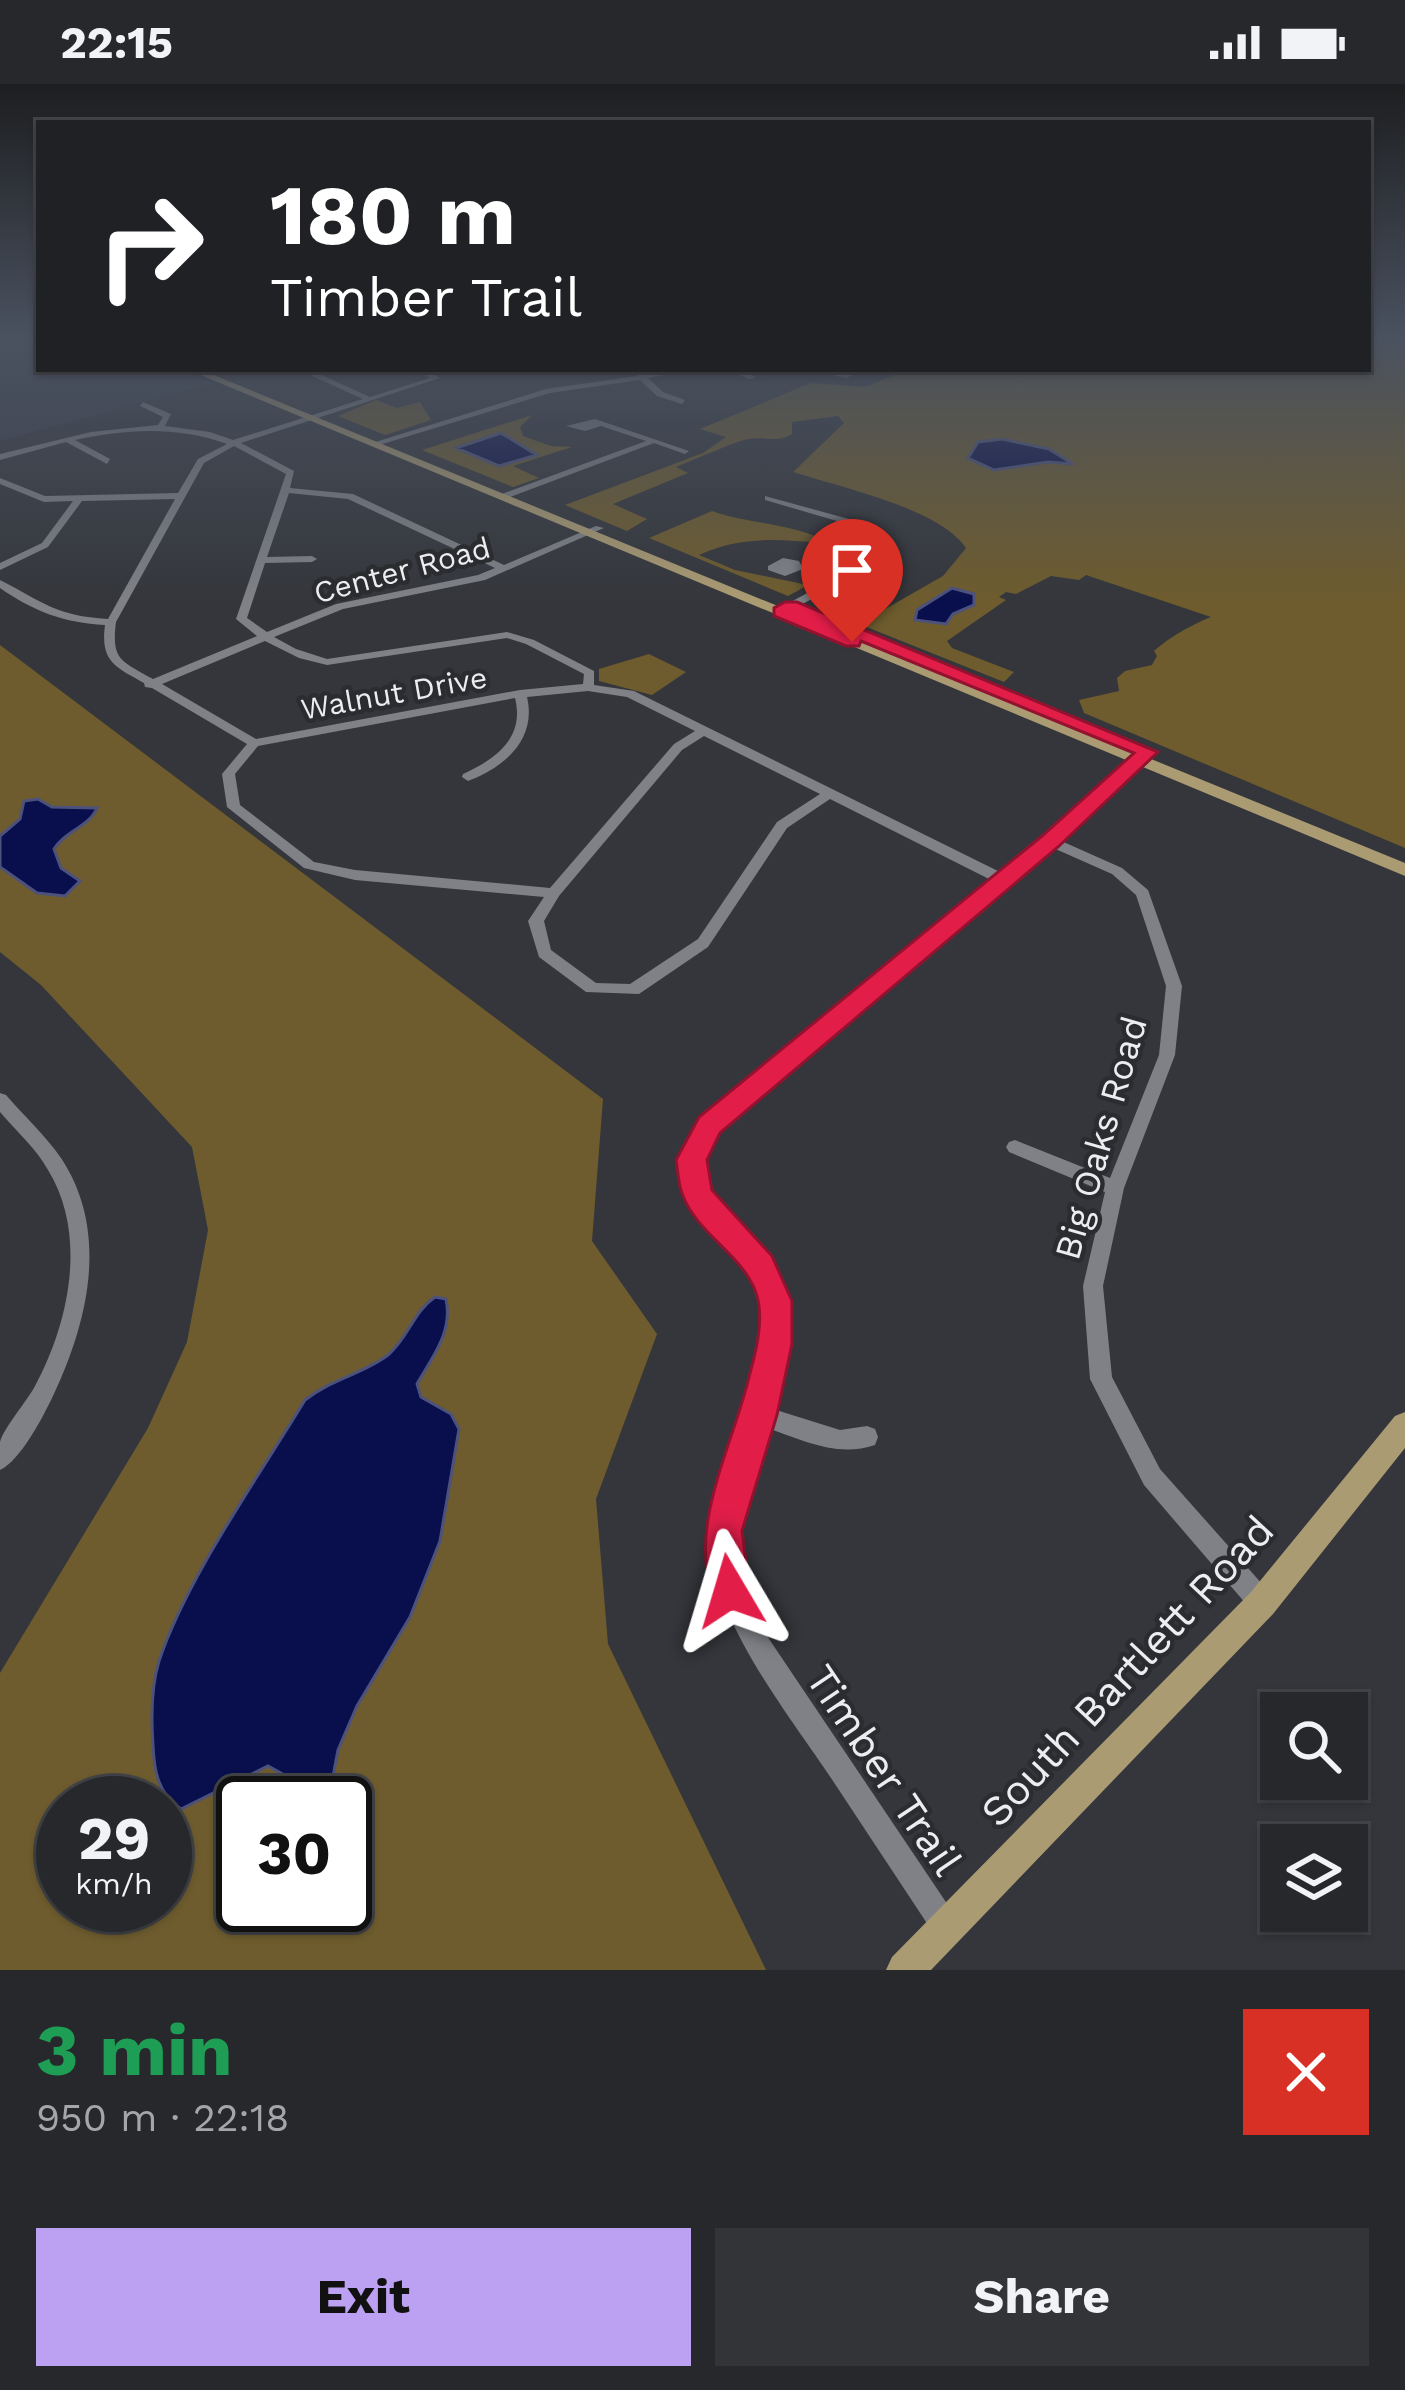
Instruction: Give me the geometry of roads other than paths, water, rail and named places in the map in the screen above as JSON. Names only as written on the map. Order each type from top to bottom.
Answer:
[{"type":"main road","points":[[337,425],[1143,756],[1405,870]]},
{"type":"main road","points":[[1143,756],[1405,856]]},
{"type":"main road","name":"South Bartlett Road","points":[[905,1970],[1262,1603],[1405,1426]]},
{"type":"street","points":[[0,458],[101,430],[162,425]]},
{"type":"street","points":[[162,425],[210,433],[291,473],[242,619],[264,637],[300,657],[327,662],[507,635],[530,641],[590,673],[588,687]]},
{"type":"street","points":[[0,583],[40,612],[73,621],[111,622],[201,461],[234,443],[291,425]]},
{"type":"street","points":[[378,442],[428,425]]},
{"type":"street","points":[[606,425],[686,451]]},
{"type":"street","points":[[67,440],[107,461]]},
{"type":"street","points":[[508,495],[653,441]]},
{"type":"street","points":[[0,481],[44,499],[182,496]]},
{"type":"street","points":[[286,490],[350,496],[505,569]]},
{"type":"street","points":[[768,498],[864,526],[885,543],[898,542]]},
{"type":"street","points":[[0,567],[45,545],[79,501]]},
{"type":"street","name":"Center Road","points":[[149,685],[340,606],[481,578],[594,530]]},
{"type":"street","points":[[785,609],[881,556],[885,543]]},
{"type":"street","points":[[260,560],[312,559]]},
{"type":"street","points":[[796,571],[830,585]]},
{"type":"street","name":"Walnut Drive","points":[[111,622],[108,644],[116,662],[254,743],[520,694],[588,687],[630,694],[1004,880]]},
{"type":"street","points":[[468,777],[487,769],[522,735],[528,717],[520,694]]},
{"type":"street","points":[[703,731],[678,748],[554,893],[536,922],[544,953],[592,988],[633,990],[703,943],[782,825],[828,794]]},
{"type":"street","points":[[254,743],[228,774],[233,806],[309,865],[356,875],[554,893]]},
{"type":"street","name":"Timber Trail","points":[[946,1927],[754,1639],[730,1591],[723,1531],[759,1415],[775,1344],[776,1301],[761,1267],[717,1222],[697,1193],[692,1160],[709,1125],[1050,842],[1143,756]]},
{"type":"street","name":"Big Oaks Road","points":[[1050,842],[1117,871],[1143,892],[1174,986],[1167,1054],[1115,1188],[1093,1286],[1101,1379],[1152,1477],[1262,1603]]},
{"type":"street","points":[[0,1100],[59,1170],[81,1229],[77,1296],[54,1376],[0,1459]]},
{"type":"street","points":[[1015,1147],[1115,1188]]},
{"type":"street","points":[[759,1415],[840,1441],[867,1437]]}]
